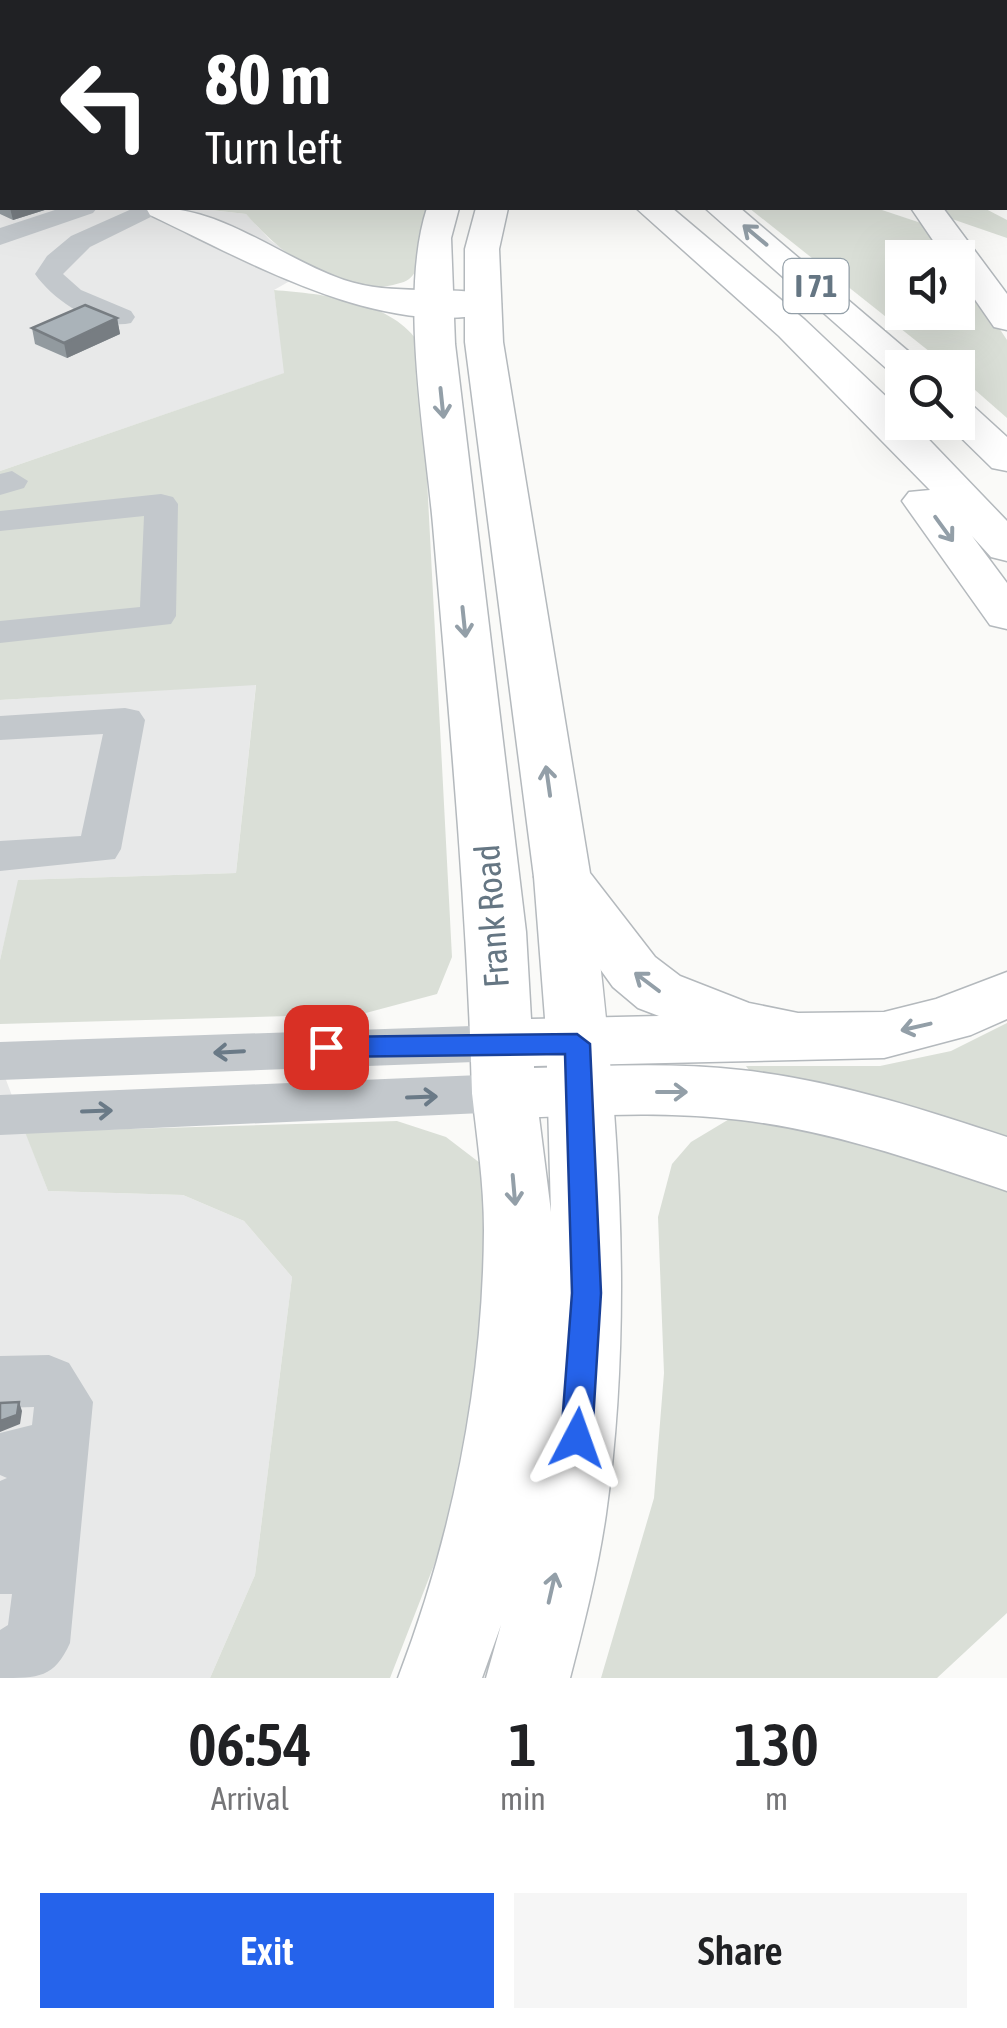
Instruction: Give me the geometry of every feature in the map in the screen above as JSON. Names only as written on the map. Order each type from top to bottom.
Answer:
[{"type":"main road","points":[[163,210],[318,284],[380,300],[459,305]]},
{"type":"main road","name":"Frank Road","points":[[442,210],[434,238],[459,305],[484,342],[562,877],[579,1068],[587,1293],[577,1438],[553,1585],[528,1678]]},
{"type":"main road","name":"Frank Road","points":[[440,1678],[482,1553],[507,1413],[518,1228],[503,1068],[459,305],[482,249],[492,210]]},
{"type":"main road","name":"I 71","points":[[654,210],[804,337],[926,459],[1007,548]]},
{"type":"main road","name":"I 71","points":[[723,210],[888,350]]},
{"type":"main road","points":[[928,210],[1007,319]]},
{"type":"main road","points":[[804,337],[1007,615]]},
{"type":"main road","points":[[975,429],[1007,459]]},
{"type":"main road","points":[[562,877],[634,972],[659,992],[739,1024],[803,1038]]},
{"type":"main road","points":[[503,1068],[579,1068],[803,1038],[884,1034],[949,1019],[1007,994]]},
{"type":"main road","points":[[579,1068],[710,1092],[770,1098],[860,1118],[1007,1164]]},
{"type":"lane","points":[[0,238],[78,210]]},
{"type":"lane","points":[[121,317],[78,300],[56,286],[49,274],[54,264],[99,232],[154,210]]},
{"type":"lane","points":[[0,521],[160,504],[158,616],[0,632]]},
{"type":"lane","points":[[0,728],[124,720],[100,849],[0,856]]},
{"type":"lane","points":[[0,1061],[503,1068]]},
{"type":"lane","points":[[0,1115],[503,1068]]},
{"type":"lane","points":[[0,1382],[49,1381],[64,1402],[30,1507],[38,1642],[0,1669]]},
{"type":"shaded area","points":[[0,210],[211,210],[246,214],[270,240],[311,269],[274,290],[285,373],[0,471]]},
{"type":"shaded area","points":[[211,210],[429,210],[420,260],[413,275],[401,283],[372,287],[351,285],[311,269],[276,244],[246,214]]},
{"type":"shaded area","points":[[752,210],[882,210],[930,226],[939,240],[885,240],[885,316]]},
{"type":"shaded area","points":[[941,210],[988,210],[1007,220],[1007,238],[952,219]]},
{"type":"shaded area","points":[[274,290],[314,294],[375,309],[408,330],[420,345],[452,957],[437,994],[362,1014],[0,1024],[0,960],[18,880],[236,873],[256,685],[0,700],[0,471],[284,373]]},
{"type":"shaded area","points":[[975,292],[1007,340],[1007,418],[975,390],[975,350],[928,350],[902,330],[975,330]]},
{"type":"shaded area","points":[[256,684],[236,873],[19,880],[0,960],[0,700]]},
{"type":"shaded area","points":[[1007,1023],[1007,1138],[805,1079],[751,1073],[746,1066],[880,1066],[951,1051]]},
{"type":"shaded area","points":[[0,1064],[48,1191],[183,1195],[244,1221],[292,1277],[255,1575],[210,1678],[0,1678]]},
{"type":"shaded area","points":[[775,1117],[1007,1188],[1007,1613],[937,1678],[601,1678],[654,1498],[664,1373],[658,1217],[672,1164],[691,1142],[731,1118]]},
{"type":"shaded area","points":[[397,1121],[446,1137],[480,1163],[490,1319],[450,1524],[390,1678],[210,1678],[255,1575],[292,1277],[244,1221],[183,1195],[48,1191],[25,1132]]},
{"type":"building","points":[[85,305],[117,318],[64,343],[32,328]]},
{"type":"building","points":[[19,1402],[17,1415],[0,1421],[0,1403]]},
{"type":"route","points":[[326,1047],[577,1044],[587,1293],[577,1438]]}]
